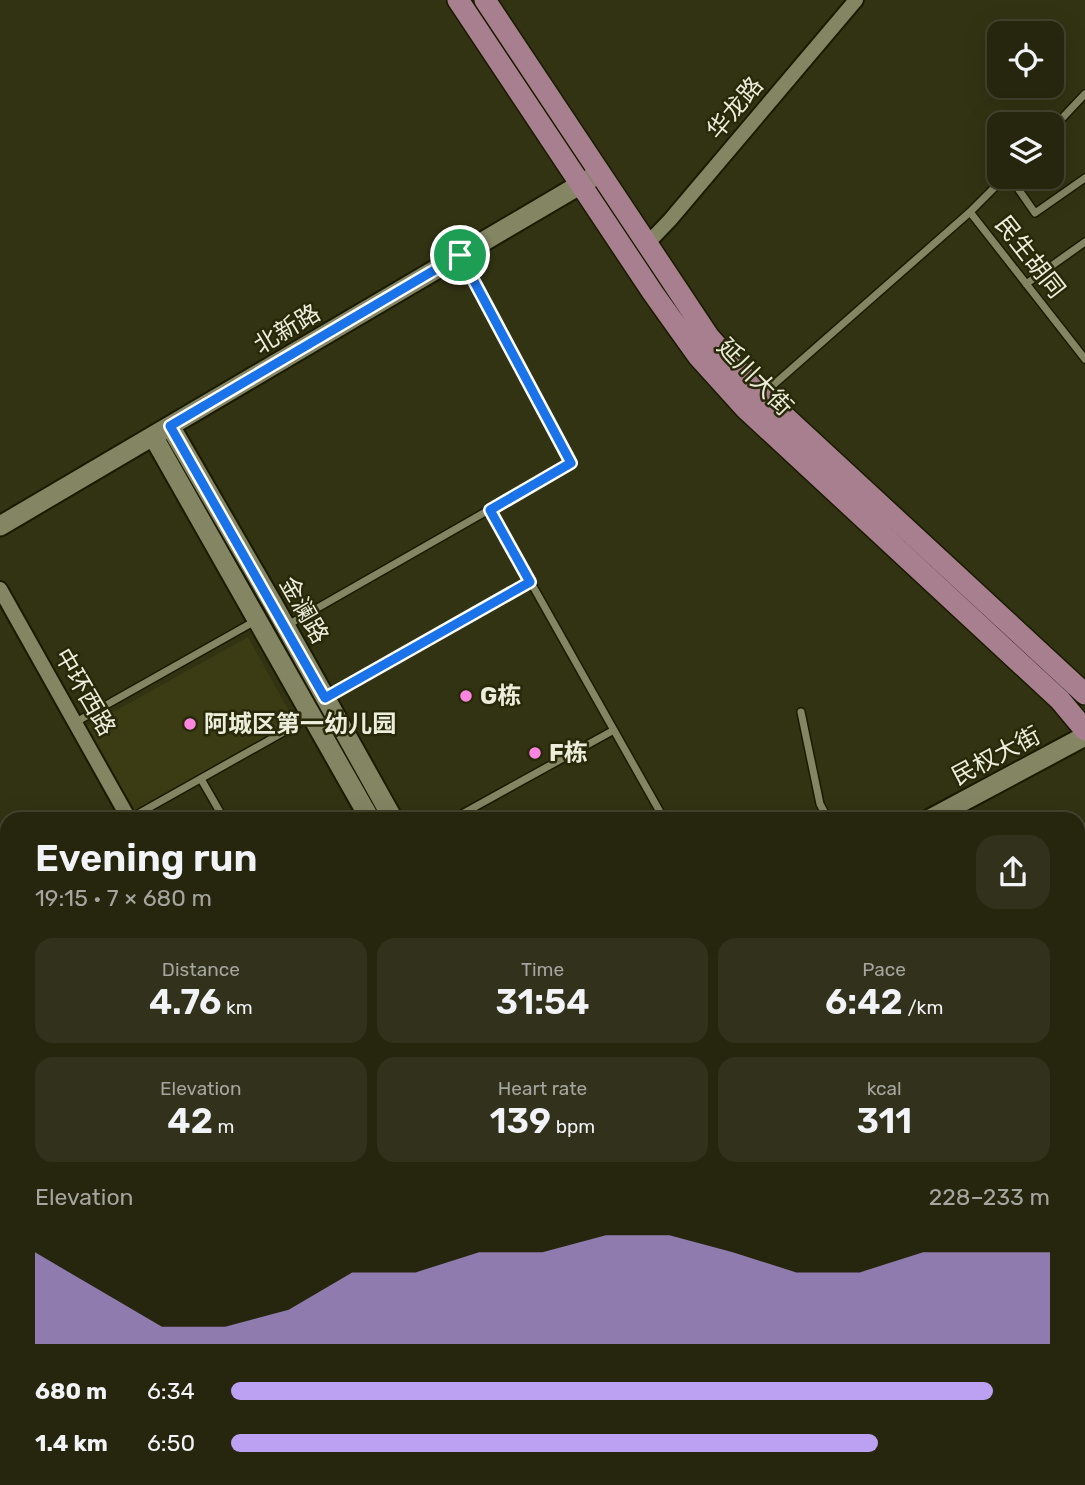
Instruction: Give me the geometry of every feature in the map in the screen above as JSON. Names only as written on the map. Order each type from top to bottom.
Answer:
[{"type":"main road","name":"延川大街","points":[[458,0],[698,356],[745,408],[1060,700],[1085,730]]},
{"type":"main road","name":"延川大街","points":[[485,0],[709,337],[762,395],[1085,694]]},
{"type":"street","name":"华龙路","points":[[646,245],[856,0]]},
{"type":"street","name":"北新路","points":[[0,526],[599,173]]},
{"type":"street","name":"金澜路","points":[[161,431],[257,620],[366,812]]},
{"type":"street","name":"金澜路","points":[[161,431],[285,626],[389,812]]},
{"type":"street","name":"中环西路","points":[[0,589],[125,812]]},
{"type":"street","name":"民权大街","points":[[943,812],[1085,736]]},
{"type":"lane","points":[[1064,117],[1085,94]]},
{"type":"lane","points":[[1016,189],[1035,213],[1085,178]]},
{"type":"lane","points":[[762,395],[994,189]]},
{"type":"lane","name":"民生胡同","points":[[970,212],[1085,359]]},
{"type":"lane","points":[[1026,284],[1085,242]]},
{"type":"lane","points":[[285,626],[571,463],[460,255]]},
{"type":"lane","points":[[490,510],[660,812]]},
{"type":"lane","points":[[325,698],[530,582]]},
{"type":"lane","points":[[76,722],[257,620]]},
{"type":"lane","points":[[802,712],[820,804],[824,812]]},
{"type":"lane","points":[[142,812],[312,716]]},
{"type":"lane","points":[[466,812],[614,730]]},
{"type":"lane","points":[[201,779],[220,812]]},
{"type":"shaded area","name":"阿城区第一幼儿园","points":[[248,637],[295,722],[135,812],[86,727]]},
{"type":"place","name":"G栋","points":[[466,696]]},
{"type":"place","name":"阿城区第一幼儿园","points":[[190,724]]},
{"type":"place","name":"F栋","points":[[535,753]]},
{"type":"route","points":[[460,255],[571,463],[490,510],[530,582],[325,698],[170,426],[460,255]]}]
